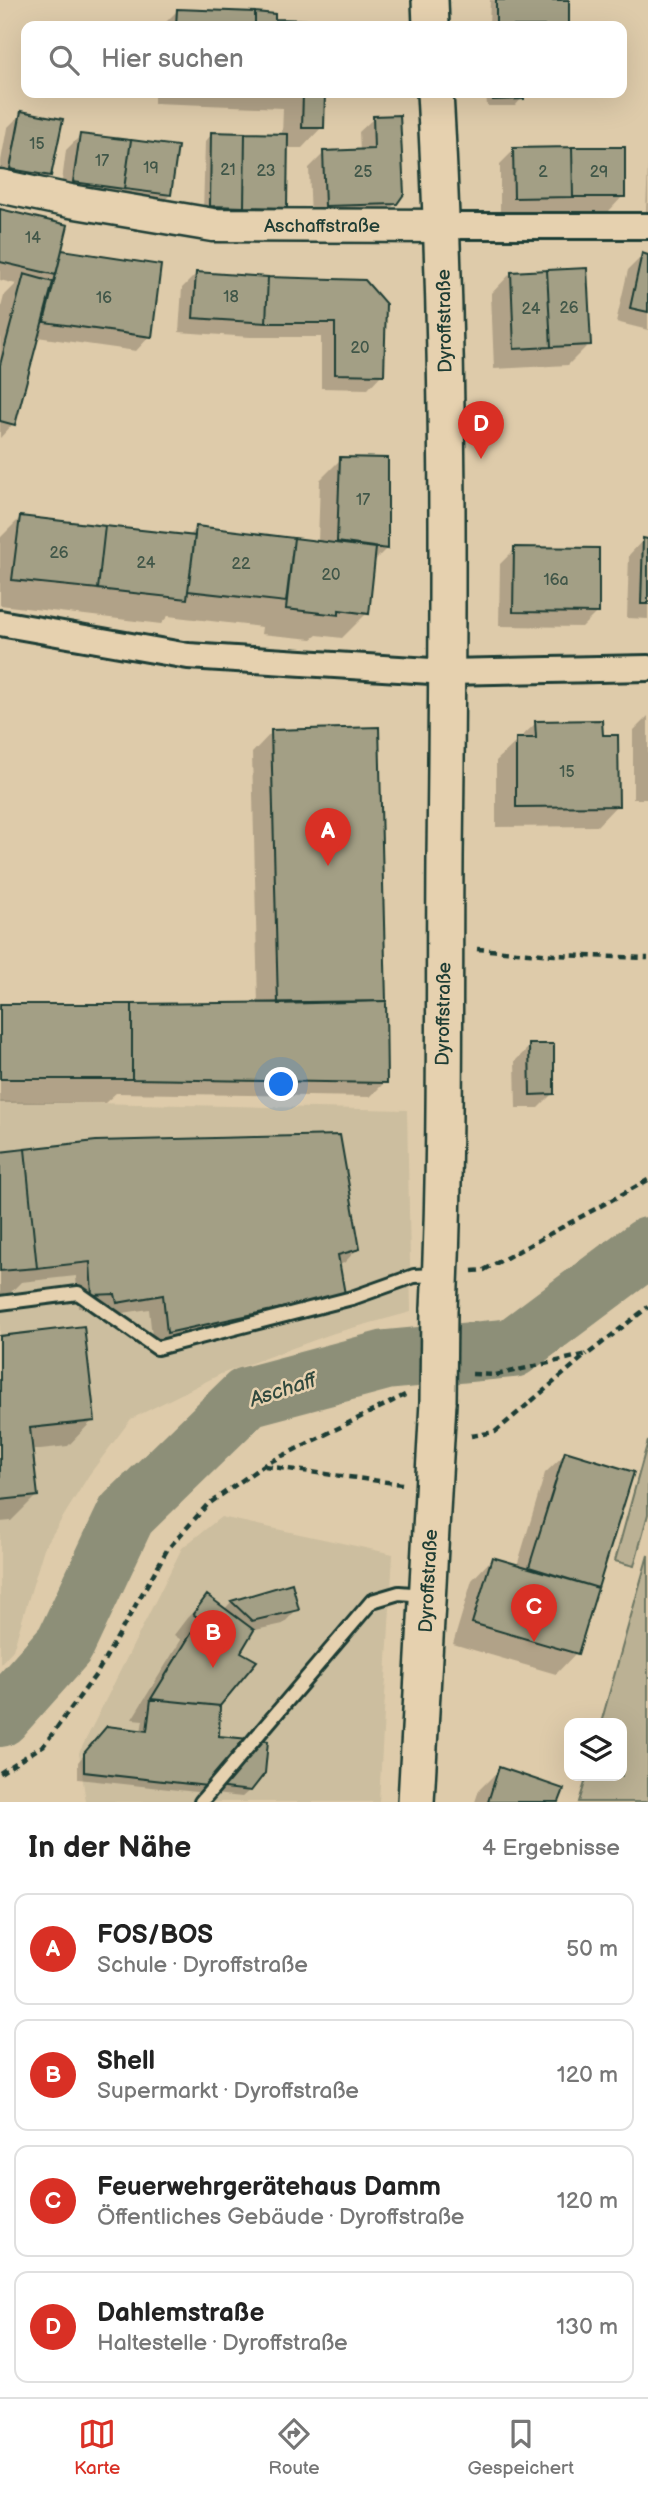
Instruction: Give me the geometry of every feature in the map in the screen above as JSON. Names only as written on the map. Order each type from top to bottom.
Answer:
[{"type":"main road","points":[[430,0],[431,21]]},
{"type":"main road","name":"Dyroffstraße","points":[[416,1802],[436,1443],[426,1396],[440,1292],[444,947],[447,460],[443,226],[435,98]]},
{"type":"street","name":"Aschaffstraße","points":[[0,186],[70,201],[213,225],[648,226]]},
{"type":"street","points":[[0,624],[188,656],[447,672],[648,668]]},
{"type":"lane","points":[[0,1303],[78,1293],[157,1348],[352,1298],[414,1276],[440,1292]]},
{"type":"lane","points":[[201,1802],[372,1601],[399,1593],[428,1595]]},
{"type":"path","points":[[444,947],[648,958]]},
{"type":"path","points":[[440,1292],[648,1181]]},
{"type":"path","points":[[436,1443],[495,1432],[648,1307]]},
{"type":"path","points":[[459,1374],[496,1375],[588,1354]]},
{"type":"path","points":[[0,1773],[44,1745],[97,1673],[167,1550],[207,1505],[264,1465],[426,1396]]},
{"type":"path","points":[[264,1465],[434,1489]]},
{"type":"shaded area","points":[[0,1101],[407,1110],[411,1312],[334,1333],[221,1374],[131,1419],[89,1475],[44,1548],[13,1650],[0,1664]]},
{"type":"shaded area","points":[[648,1441],[648,1514],[634,1566],[615,1561]]},
{"type":"shaded area","points":[[221,1517],[393,1554],[379,1802],[86,1802],[79,1753],[182,1548]]},
{"type":"shaded area","points":[[648,1555],[648,1802],[579,1802],[585,1781],[627,1781],[627,1718],[602,1718]]},
{"type":"building","points":[[496,0],[569,0],[569,21],[496,21]]},
{"type":"building","points":[[177,9],[255,12],[255,21],[176,21]]},
{"type":"building","points":[[255,12],[275,14],[275,19],[308,20],[308,21],[255,21]]},
{"type":"building","points":[[303,98],[325,98],[324,128],[302,128]]},
{"type":"building","points":[[493,98],[524,98],[524,99]]},
{"type":"building","points":[[21,111],[63,119],[51,176],[10,169]]},
{"type":"building","points":[[400,115],[404,194],[397,204],[325,206],[323,151],[374,149],[373,116]]},
{"type":"building","points":[[211,132],[245,133],[244,207],[210,206]]},
{"type":"building","points":[[245,133],[288,134],[287,208],[244,207]]},
{"type":"building","points":[[80,134],[131,140],[124,189],[73,182]]},
{"type":"building","points":[[131,140],[178,146],[171,195],[124,189]]},
{"type":"building","points":[[572,147],[625,147],[625,197],[573,197]]},
{"type":"building","points":[[572,147],[573,197],[514,198],[513,148]]},
{"type":"building","points":[[0,209],[68,225],[56,275],[0,262]]},
{"type":"building","points":[[62,250],[161,265],[152,337],[44,322]]},
{"type":"building","points":[[642,253],[648,255],[648,312],[630,308]]},
{"type":"building","points":[[587,268],[591,345],[551,347],[547,270]]},
{"type":"building","points":[[547,270],[551,347],[514,349],[511,272]]},
{"type":"building","points":[[196,272],[268,277],[266,323],[193,318]]},
{"type":"building","points":[[24,274],[53,282],[15,425],[0,421],[0,365]]},
{"type":"building","points":[[268,277],[365,280],[386,304],[384,375],[335,374],[335,323],[266,323]]},
{"type":"building","points":[[340,457],[388,458],[388,549],[337,542]]},
{"type":"building","points":[[20,516],[105,526],[98,589],[12,580]]},
{"type":"building","points":[[105,526],[195,536],[187,599],[98,589]]},
{"type":"building","points":[[196,526],[294,538],[286,602],[188,591]]},
{"type":"building","points":[[294,538],[376,548],[369,614],[339,610],[339,615],[286,609]]},
{"type":"building","points":[[643,538],[648,539],[648,604],[641,604]]},
{"type":"building","points":[[514,547],[599,548],[599,613],[513,612]]},
{"type":"building","points":[[602,720],[603,735],[618,735],[619,806],[516,807],[516,738],[536,738],[535,721]]},
{"type":"building","points":[[379,727],[386,1001],[278,1004],[271,730]]},
{"type":"building","points":[[386,1001],[387,1083],[132,1079],[132,1004]]},
{"type":"building","points":[[0,1004],[132,1004],[132,1079],[0,1079]]},
{"type":"building","points":[[529,1044],[554,1044],[554,1094],[530,1095]]},
{"type":"building","points":[[340,1135],[360,1249],[338,1255],[345,1294],[167,1333],[163,1295],[117,1303],[115,1294],[92,1295],[90,1262],[37,1268],[25,1149],[96,1141]]},
{"type":"building","points":[[25,1149],[37,1268],[0,1271],[0,1152]]},
{"type":"building","points":[[84,1326],[95,1421],[30,1428],[38,1496],[0,1500],[0,1336]]},
{"type":"building","points":[[565,1451],[634,1472],[598,1588],[529,1567]]},
{"type":"building","points":[[492,1557],[598,1588],[578,1654],[472,1623]]},
{"type":"building","points":[[292,1583],[299,1610],[252,1621],[231,1601]]},
{"type":"building","points":[[207,1595],[254,1630],[241,1652],[257,1661],[220,1706],[151,1699],[200,1619],[193,1614]]},
{"type":"building","points":[[151,1699],[220,1706],[219,1736],[268,1741],[265,1773],[251,1791],[84,1772],[84,1753],[107,1726],[147,1731]]},
{"type":"building","points":[[499,1767],[564,1789],[559,1802],[488,1802]]},
{"type":"waterway","name":"Aschaff","points":[[0,1717],[65,1644],[126,1515],[247,1397],[386,1360],[513,1348],[648,1247]]},
{"type":"place","name":"Dahlemstraße","points":[[481,459]]},
{"type":"place","name":"FOS/BOS","points":[[328,866]]},
{"type":"place","name":"Feuerwehrgerätehaus Damm","points":[[534,1642]]},
{"type":"place","name":"Shell","points":[[213,1668]]}]
